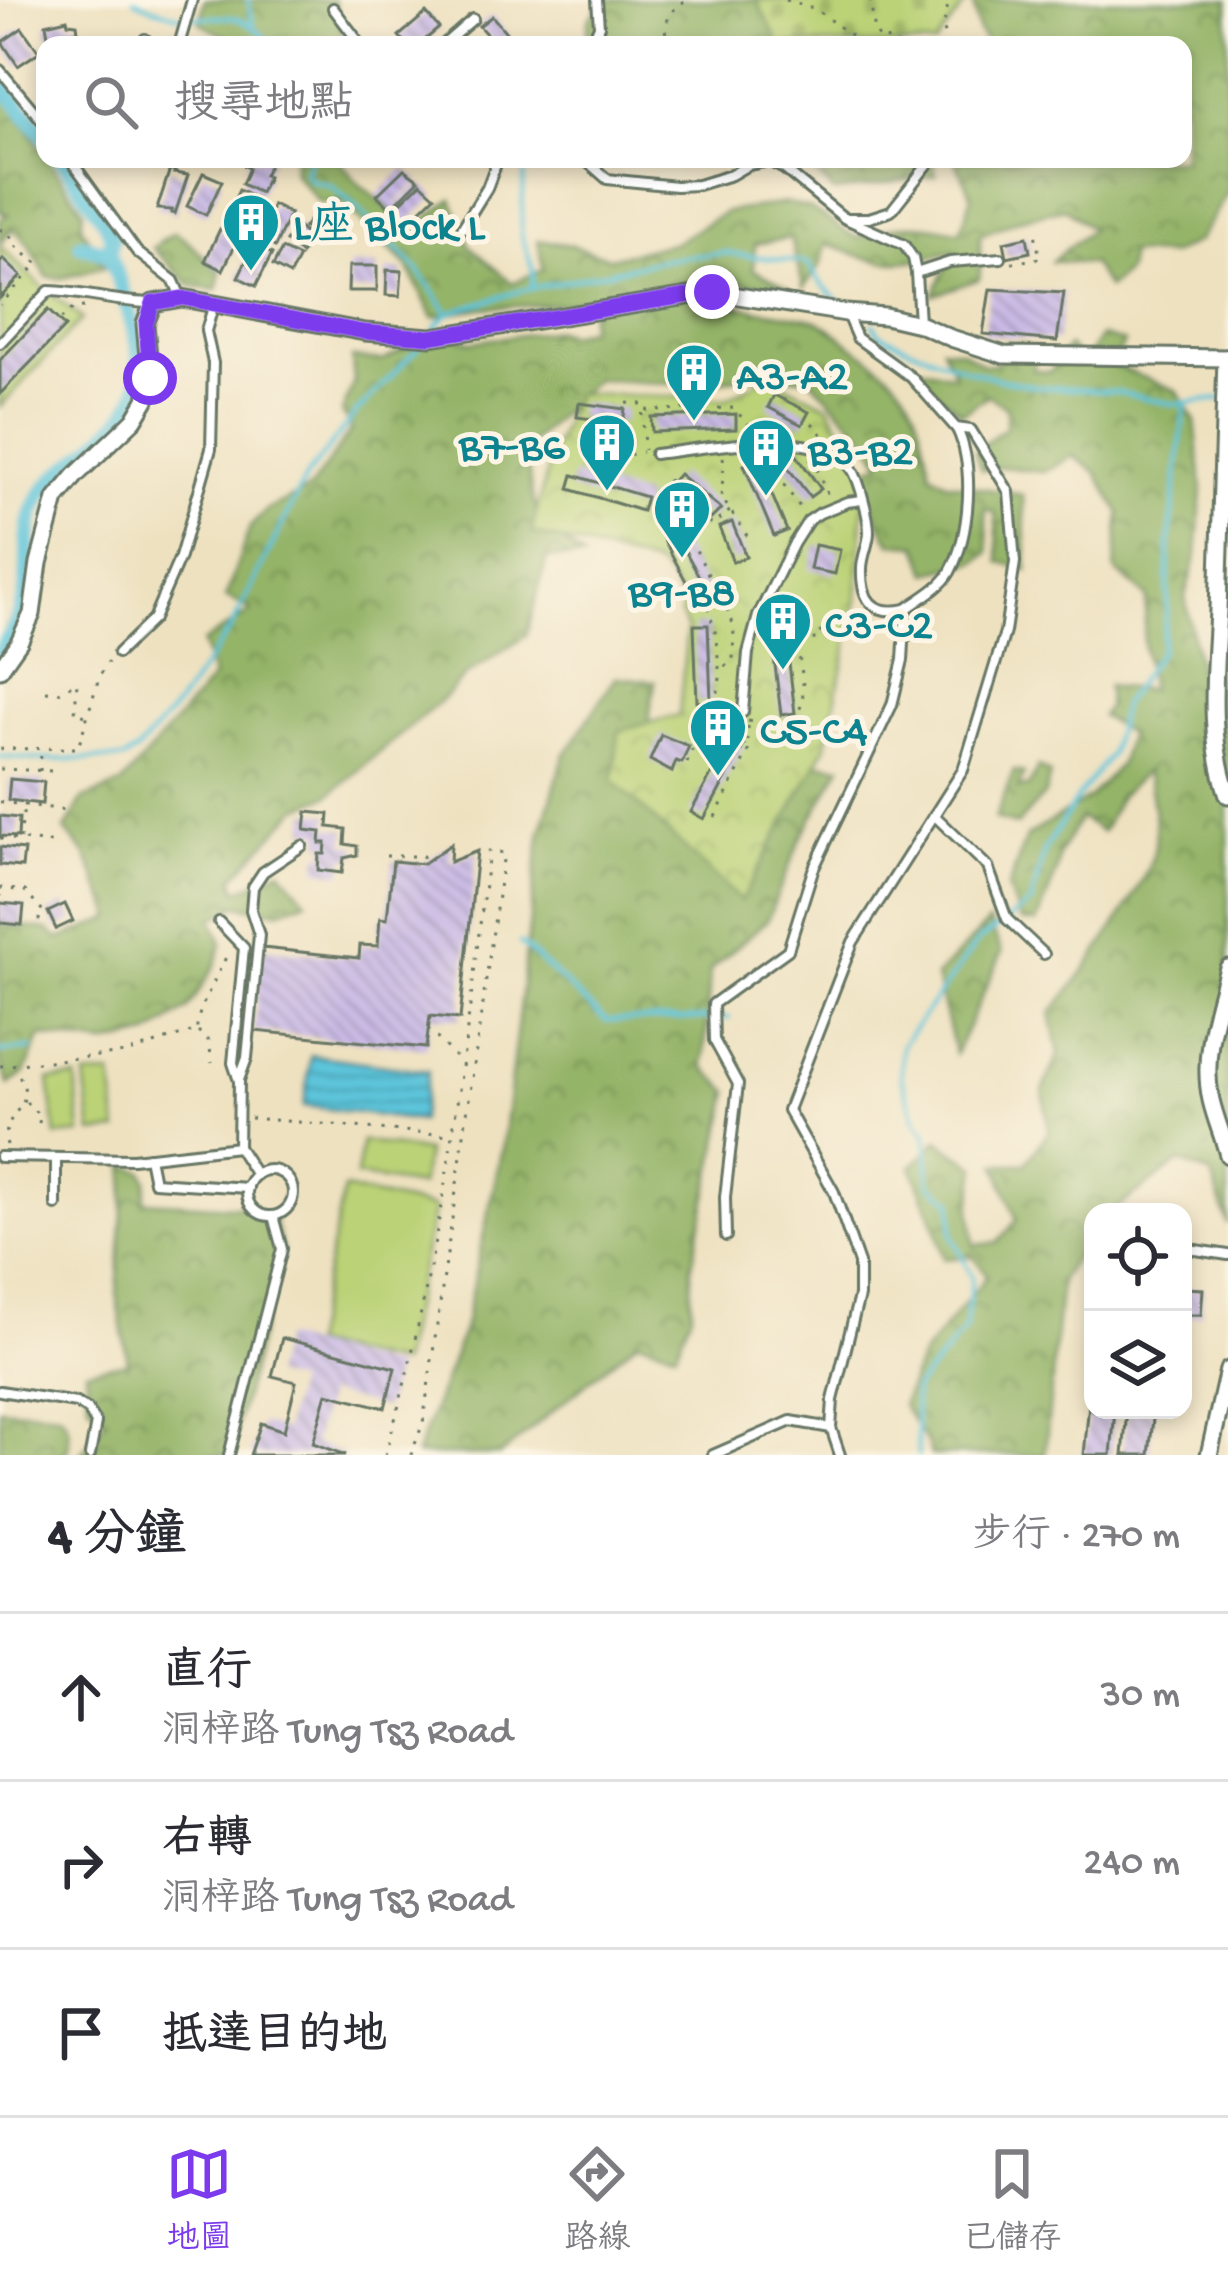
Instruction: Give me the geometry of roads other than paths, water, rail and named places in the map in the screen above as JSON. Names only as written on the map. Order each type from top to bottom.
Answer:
[{"type":"street","points":[[0,669],[32,614],[56,499],[134,420],[146,400],[150,378],[147,303],[182,298],[364,332],[430,337],[712,292],[885,316],[1004,355],[1227,358],[1213,674],[1215,731],[1228,795]]},
{"type":"street","points":[[1228,968],[1207,1060],[1210,1098],[1228,1155]]},
{"type":"street","points":[[1209,1455],[1228,1370]]},
{"type":"lane","points":[[182,36],[191,0]]},
{"type":"lane","points":[[594,36],[599,26],[597,0]]},
{"type":"lane","points":[[333,8],[355,36]]},
{"type":"lane","points":[[453,36],[473,19]]},
{"type":"lane","points":[[0,70],[36,113]]},
{"type":"lane","points":[[461,230],[495,168]]},
{"type":"lane","points":[[594,168],[607,179],[676,186],[698,185],[743,168]]},
{"type":"lane","points":[[782,168],[844,218],[904,245],[913,258],[919,324]]},
{"type":"lane","points":[[844,218],[869,218],[891,211],[925,168]]},
{"type":"lane","points":[[78,170],[137,252],[174,281],[182,298]]},
{"type":"lane","points":[[916,274],[950,262],[1000,258]]},
{"type":"lane","points":[[0,343],[49,291],[147,303]]},
{"type":"lane","points":[[118,653],[153,619],[180,557],[211,448],[213,363],[206,331],[214,305]]},
{"type":"lane","points":[[655,454],[763,442],[823,448],[850,465],[858,481],[869,531],[862,567],[865,596],[885,612],[906,609],[949,575],[968,497],[966,461],[956,428],[911,377],[857,338],[846,314]]},
{"type":"lane","points":[[840,1455],[831,1428],[833,1400],[859,1296],[860,1262],[835,1192],[788,1110],[853,941],[963,770],[1005,632],[1015,562],[1009,492],[971,430],[956,428]]},
{"type":"lane","points":[[744,717],[748,652],[758,616],[794,543],[808,521],[820,513],[862,500]]},
{"type":"lane","points":[[726,1236],[725,1197],[738,1084],[714,1040],[713,1004],[788,950],[813,870],[892,705],[903,660],[906,609]]},
{"type":"lane","points":[[934,815],[988,867],[1007,919],[1044,954]]},
{"type":"lane","points":[[256,1175],[238,1147],[239,1081],[247,1058],[259,934],[251,910],[253,886],[263,872],[302,846]]},
{"type":"lane","points":[[219,922],[244,948],[233,1064],[239,1081]]},
{"type":"lane","points":[[5,1158],[149,1157],[238,1147]]},
{"type":"lane","points":[[149,1157],[154,1182],[248,1188]]},
{"type":"lane","points":[[56,1159],[56,1205]]},
{"type":"lane","points":[[270,1170],[289,1180],[293,1195],[286,1209],[273,1216],[256,1210],[248,1200],[248,1188],[256,1175],[270,1170]]},
{"type":"lane","points":[[229,1455],[282,1249],[273,1216]]},
{"type":"lane","points":[[1192,1249],[1228,1255]]},
{"type":"lane","points":[[0,1391],[62,1400],[87,1409],[96,1424],[90,1455]]},
{"type":"lane","points":[[713,1455],[791,1421],[831,1428]]},
{"type":"water","points":[[311,1055],[428,1071],[420,1121],[304,1106]]},
{"type":"waterway","points":[[134,0],[175,15],[240,20],[263,36]]},
{"type":"waterway","points":[[248,0],[253,24]]},
{"type":"waterway","points":[[0,83],[36,125]]},
{"type":"waterway","points":[[0,650],[25,599],[35,507],[60,474],[119,423],[138,390],[138,351],[109,253],[112,238],[68,168]]},
{"type":"waterway","points":[[307,168],[312,181],[330,185],[417,269],[447,311]]},
{"type":"waterway","points":[[524,176],[521,233],[533,271],[532,288]]},
{"type":"waterway","points":[[81,245],[109,253]]},
{"type":"waterway","points":[[435,328],[448,313],[520,291],[667,259],[725,253],[808,263],[843,306]]},
{"type":"waterway","points":[[873,324],[879,333],[906,346],[1007,381],[1117,392],[1173,404],[1222,399]]},
{"type":"waterway","points":[[0,757],[124,759],[137,751],[178,704],[233,625],[305,478],[356,413],[419,347]]},
{"type":"waterway","points":[[918,1455],[914,1389],[965,1330],[972,1277],[952,1235],[953,1201],[930,1184],[926,1134],[901,1077],[902,1045],[978,941],[1031,903],[1045,849],[1110,754],[1123,703],[1160,651],[1185,405]]},
{"type":"waterway","points":[[520,943],[606,1021],[729,1018]]},
{"type":"waterway","points":[[0,1052],[32,1049]]},
{"type":"place","name":"L座 Block L","points":[[251,273]]},
{"type":"place","name":"A3-A2","points":[[694,423]]},
{"type":"place","name":"B7-B6","points":[[607,493]]},
{"type":"place","name":"B3-B2","points":[[766,498]]},
{"type":"place","name":"B9-B8","points":[[682,560]]},
{"type":"place","name":"C3-C2","points":[[783,672]]},
{"type":"place","name":"C5-C4","points":[[718,778]]}]
